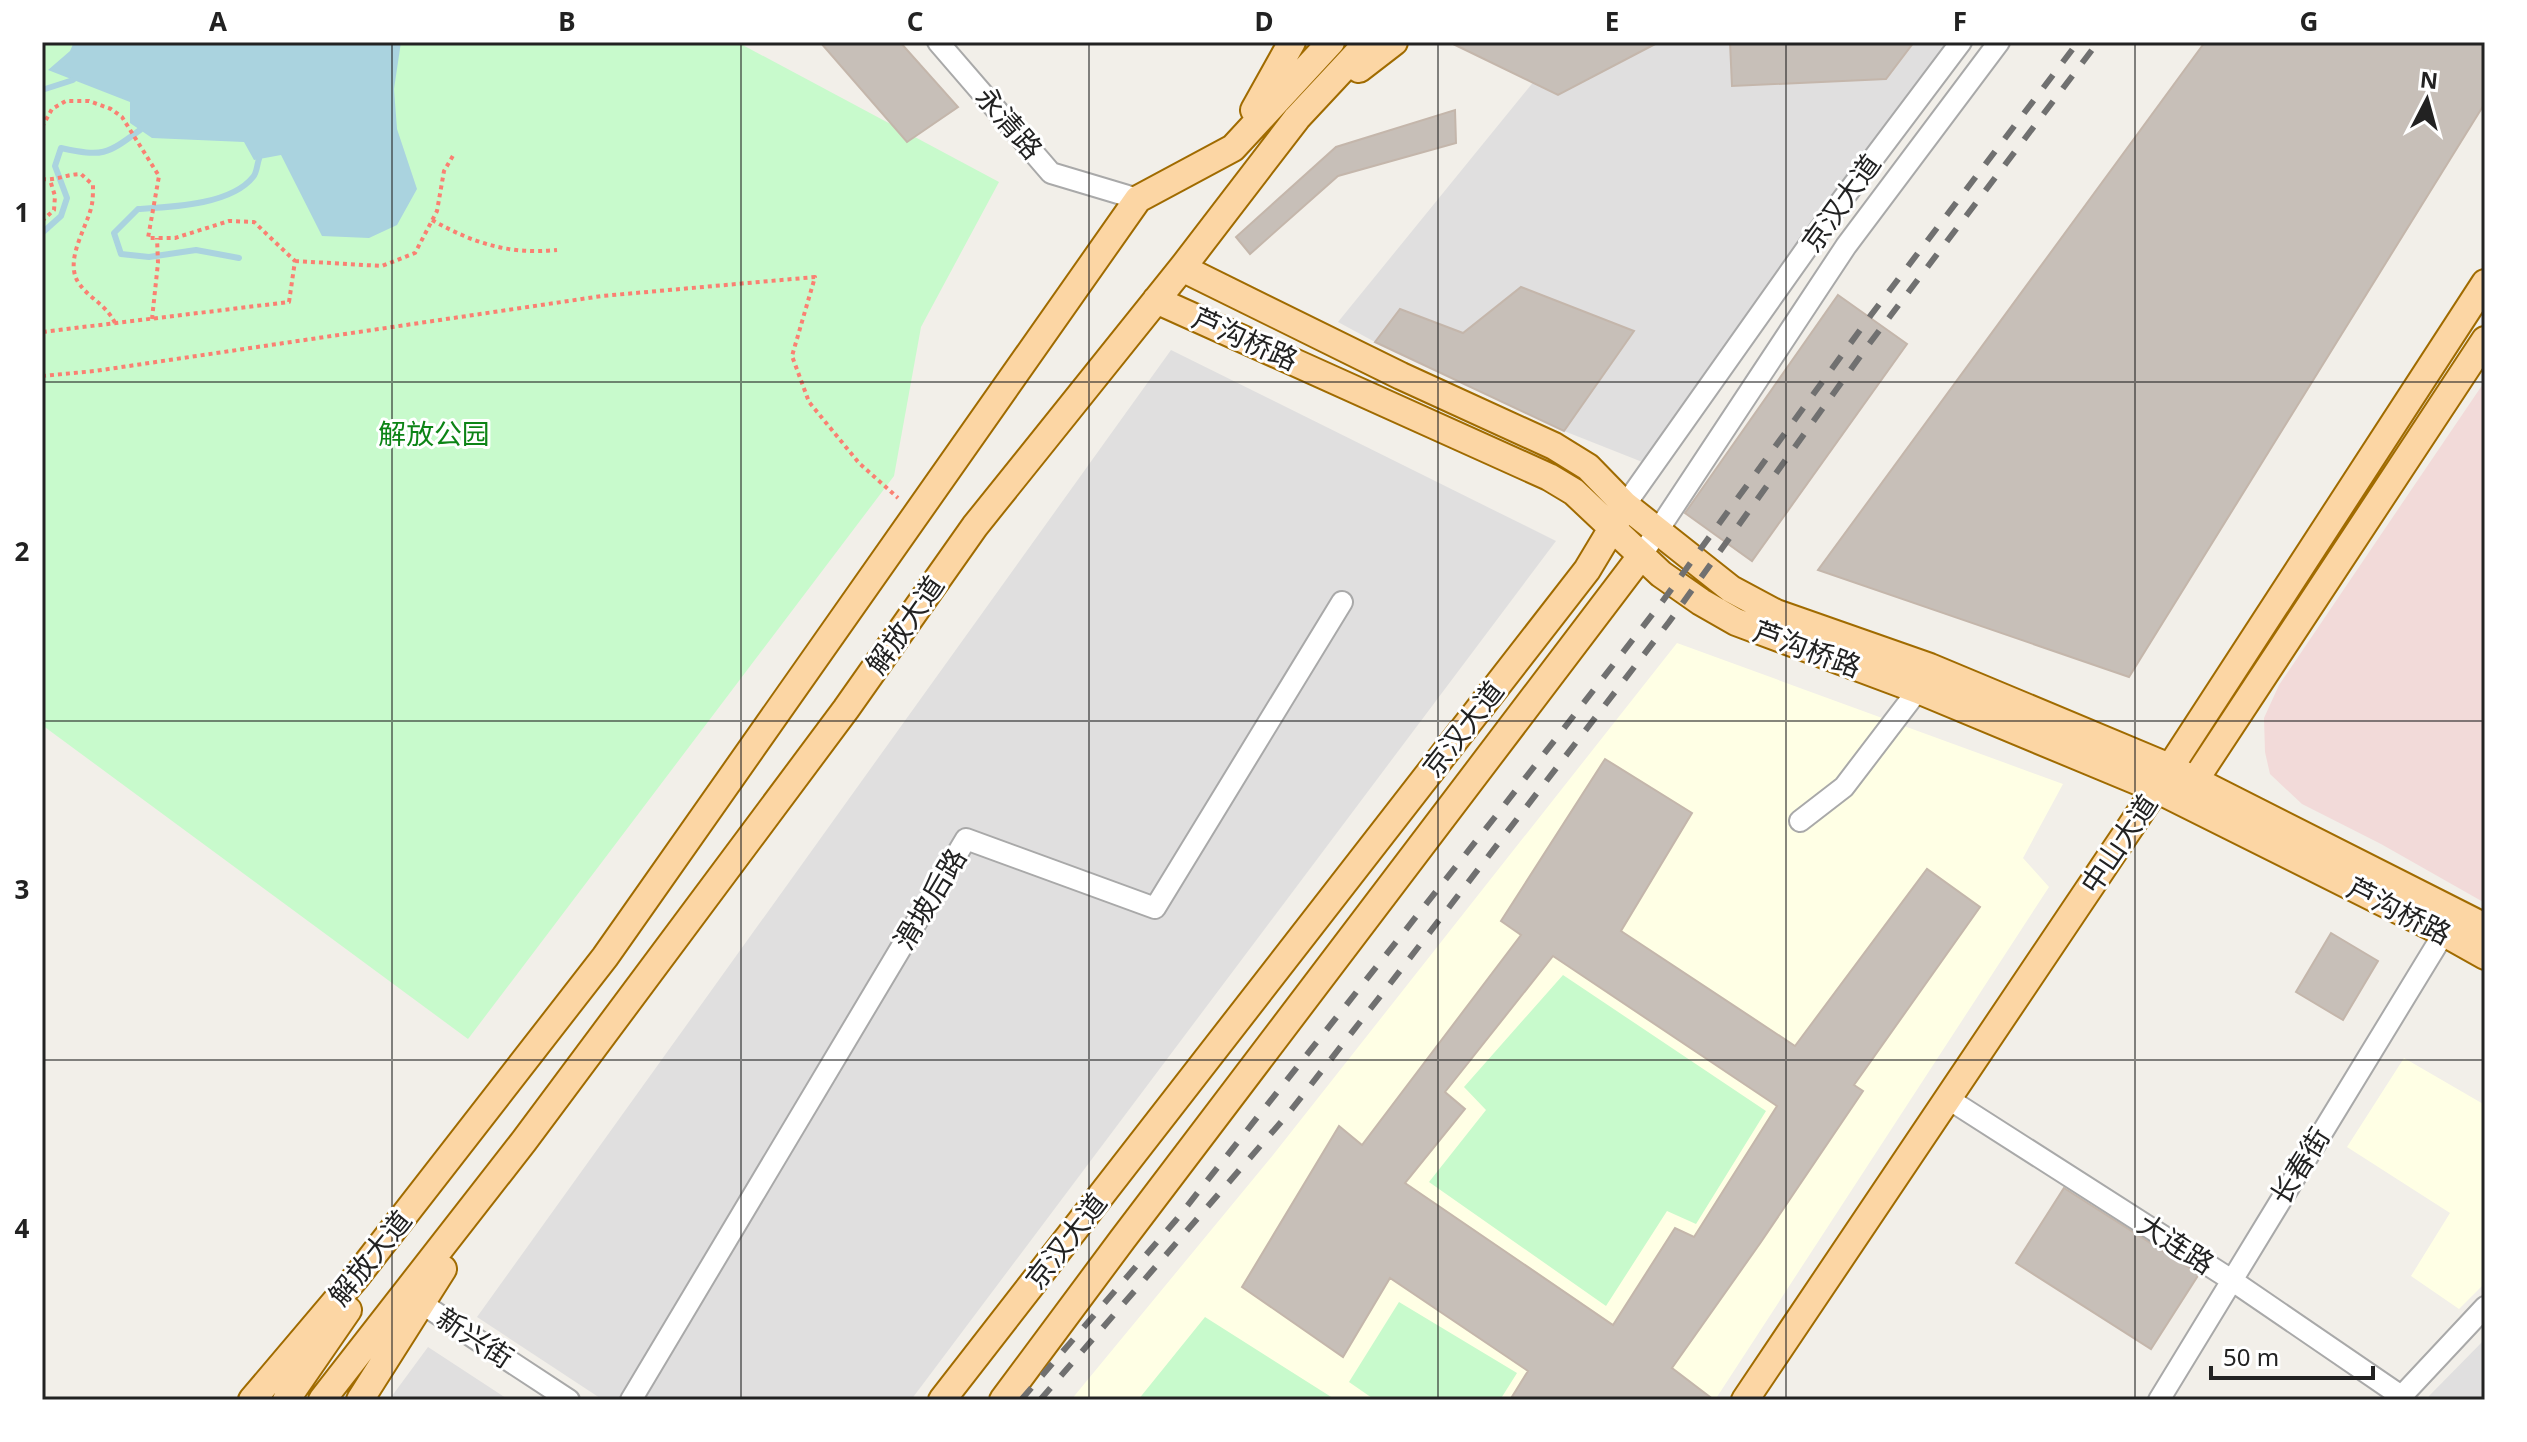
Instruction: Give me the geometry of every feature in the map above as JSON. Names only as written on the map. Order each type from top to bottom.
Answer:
[{"type":"main road","points":[[1233,148],[1292,42]]},
{"type":"main road","name":"解放大道","points":[[252,1400],[357,1276],[605,957],[1138,199],[1233,148],[1331,42]]},
{"type":"main road","name":"解放大道","points":[[322,1400],[524,1141],[846,709],[975,526],[1182,268],[1297,118],[1368,42]]},
{"type":"main road","name":"解放大道","points":[[1297,118],[1394,42]]},
{"type":"main road","name":"芦沟桥路","points":[[1182,268],[1401,376],[1554,446],[1588,467],[1641,556],[1701,602],[1736,622],[2165,784],[2195,780],[2485,927]]},
{"type":"main road","name":"中山大道","points":[[1745,1400],[1947,1098],[2165,784],[2485,283]]},
{"type":"main road","name":"芦沟桥路","points":[[1156,300],[1549,477],[1619,516],[1657,531],[1731,589],[1776,613],[1930,667],[2165,784],[2485,956]]},
{"type":"main road","name":"中山大道","points":[[2195,780],[2485,340]]},
{"type":"main road","name":"京汉大道","points":[[942,1400],[1587,570],[1619,516]]},
{"type":"main road","name":"京汉大道","points":[[1003,1400],[1641,556]]},
{"type":"main road","name":"解放大道","points":[[286,1400],[484,1113]]},
{"type":"main road","name":"解放大道","points":[[360,1400],[524,1141]]},
{"type":"street","name":"永清路","points":[[938,42],[1051,173],[1138,199]]},
{"type":"street","name":"京汉大道","points":[[1619,516],[1821,228],[1961,42]]},
{"type":"street","name":"京汉大道","points":[[1641,556],[1846,246],[1999,42]]},
{"type":"street","name":"滑坡后路","points":[[631,1400],[966,839],[1155,908],[1342,602]]},
{"type":"street","points":[[1800,821],[1844,787],[1918,690]]},
{"type":"street","name":"长春街","points":[[2159,1400],[2230,1279],[2444,933]]},
{"type":"street","name":"大连路","points":[[1947,1098],[2230,1279],[2400,1398]]},
{"type":"street","name":"新兴街","points":[[421,1303],[569,1400]]},
{"type":"street","points":[[2400,1398],[2485,1307]]},
{"type":"path","points":[[42,127],[52,109],[66,101],[89,101],[122,117],[159,176],[148,238],[175,238],[229,221],[254,222],[295,261],[325,265],[382,266],[415,253],[437,211],[444,171],[454,154]]},
{"type":"path","points":[[42,179],[81,174],[93,185],[92,205],[75,262],[76,279],[89,295],[107,308],[115,323]]},
{"type":"path","points":[[42,221],[54,210],[55,196],[50,180]]},
{"type":"path","points":[[432,220],[455,233],[495,247],[529,253],[557,250]]},
{"type":"path","points":[[152,319],[158,263],[157,238]]},
{"type":"path","points":[[42,332],[289,302],[295,261]]},
{"type":"path","points":[[42,376],[95,371],[602,296],[815,277],[792,356],[809,402],[859,463],[915,513]]},
{"type":"shaded area","points":[[1566,42],[1969,42],[1660,469],[1564,431],[1338,322]]},
{"type":"shaded area","points":[[1171,350],[1556,541],[911,1400],[603,1400],[477,1317]]},
{"type":"shaded area","points":[[2485,381],[2485,903],[2381,844],[2302,804],[2270,774],[2265,752],[2264,718],[2279,685]]},
{"type":"shaded area","points":[[1677,643],[2063,784],[2023,858],[2049,887],[1715,1400],[1071,1400],[1273,1155]]},
{"type":"shaded area","points":[[2404,1058],[2485,1105],[2485,1283],[2459,1309],[2411,1276],[2450,1213],[2347,1147]]},
{"type":"shaded area","points":[[2485,1339],[2485,1400],[2427,1400],[2429,1396]]},
{"type":"shaded area","points":[[428,1347],[509,1400],[389,1400]]},
{"type":"green space","name":"解放公园","points":[[42,42],[737,42],[999,182],[921,327],[894,476],[468,1039],[42,725]]},
{"type":"green space","points":[[1563,975],[1766,1111],[1696,1224],[1667,1211],[1606,1306],[1429,1182],[1486,1110],[1464,1087]]},
{"type":"green space","points":[[1399,1302],[1517,1373],[1500,1400],[1375,1400],[1349,1382]]},
{"type":"green space","points":[[1205,1317],[1336,1400],[1138,1400]]},
{"type":"water","points":[[74,42],[401,42],[394,89],[397,129],[417,189],[397,225],[369,238],[322,236],[281,155],[254,160],[244,142],[152,138],[130,123],[130,102],[48,70],[70,51]]},
{"type":"building","points":[[820,42],[900,42],[958,107],[907,142]]},
{"type":"building","points":[[1449,42],[1659,42],[1558,95]]},
{"type":"building","points":[[1730,42],[1914,42],[1886,79],[1732,86]]},
{"type":"building","points":[[2205,42],[2485,42],[2485,103],[2129,677],[1818,570]]},
{"type":"building","points":[[1455,110],[1456,143],[1338,176],[1250,254],[1236,237],[1336,147]]},
{"type":"building","points":[[1521,287],[1634,331],[1564,431],[1375,342],[1400,309],[1463,333]]},
{"type":"building","points":[[1838,295],[1907,344],[1752,561],[1685,513]]},
{"type":"building","points":[[1605,759],[1692,813],[1621,931],[1795,1046],[1927,869],[1980,907],[1854,1085],[1863,1091],[1672,1368],[1714,1400],[1510,1400],[1528,1371],[1390,1278],[1343,1357],[1242,1287],[1339,1126],[1362,1145],[1521,935],[1501,921]],"holes":[[[1553,956],[1777,1106],[1694,1237],[1675,1228],[1613,1325],[1405,1183],[1465,1109],[1445,1092]]]},
{"type":"building","points":[[2331,933],[2378,961],[2343,1020],[2296,992]]},
{"type":"building","points":[[2064,1188],[2199,1274],[2151,1349],[2016,1263]]},
{"type":"waterway","points":[[42,90],[73,80]]},
{"type":"waterway","points":[[42,233],[61,216],[67,198],[55,166],[61,148],[104,152],[140,130]]},
{"type":"waterway","points":[[239,258],[196,250],[149,257],[121,254],[114,233],[138,209],[200,203],[230,194],[253,177],[259,159]]},
{"type":"railway","points":[[1021,1400],[1176,1220],[1495,817],[1662,602],[1871,315],[2078,42]]},
{"type":"railway","points":[[1040,1400],[1288,1114],[1389,985],[1669,622],[1869,344],[2098,42]]}]
